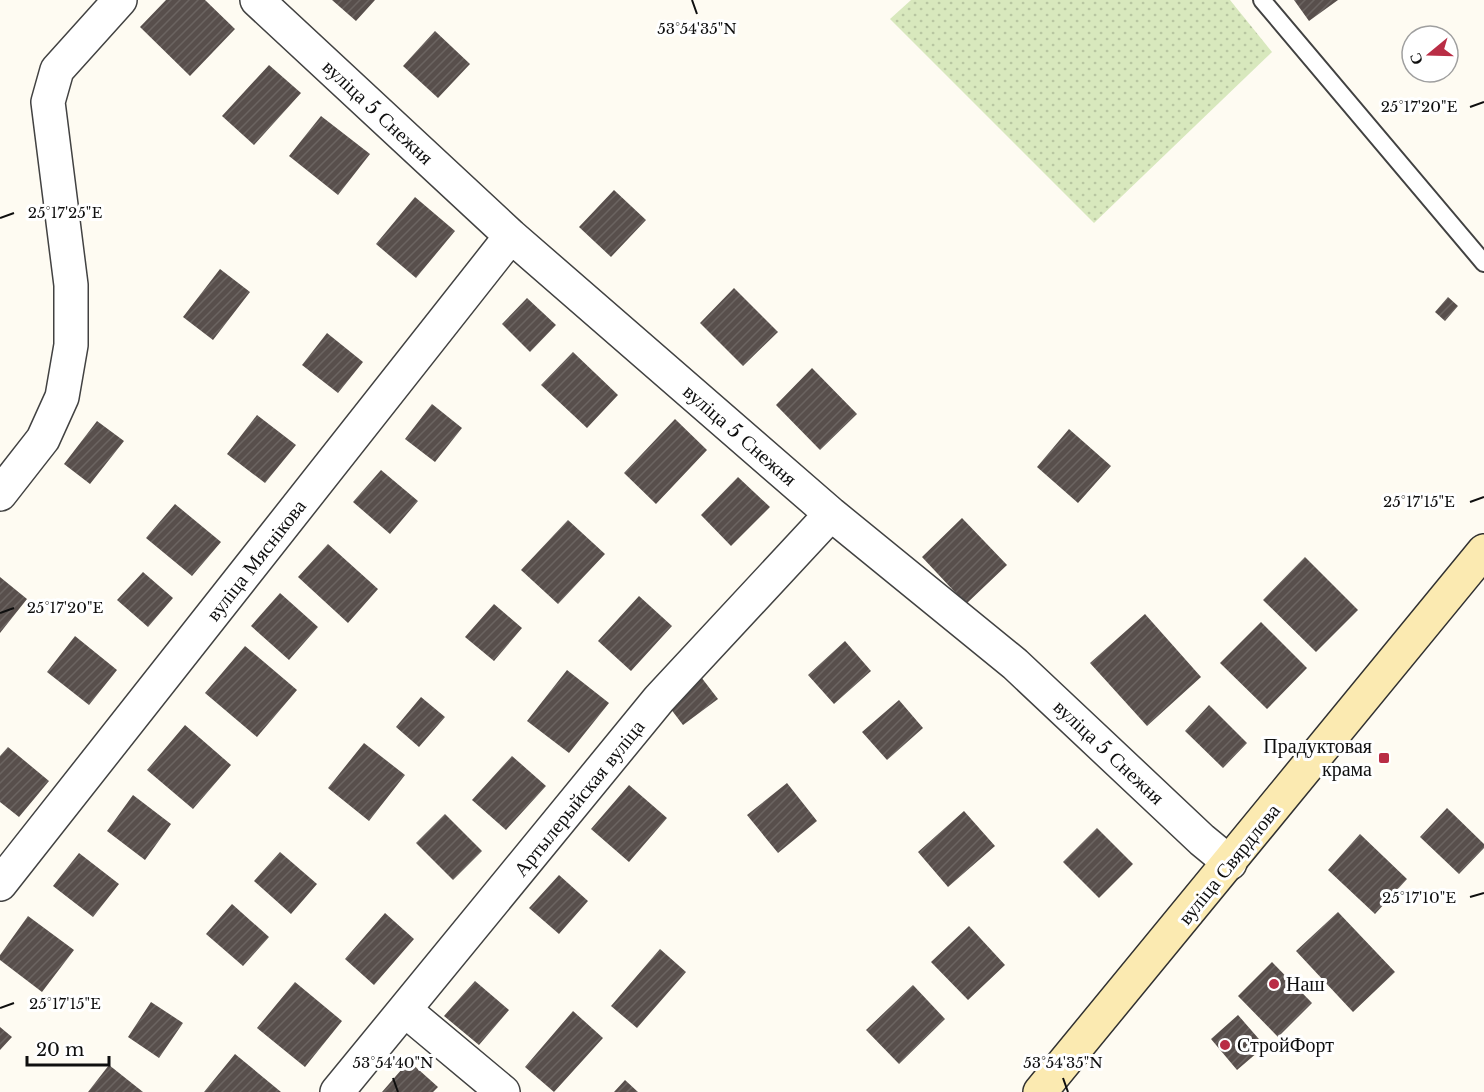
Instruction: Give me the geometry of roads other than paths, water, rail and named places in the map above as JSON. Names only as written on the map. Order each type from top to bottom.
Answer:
[{"type":"main road","name":"вуліца Свярдлова","points":[[1040,1092],[1484,551]]},
{"type":"street","points":[[0,494],[43,439],[62,397],[71,345],[71,285],[48,102],[57,70],[120,0]]},
{"type":"street","name":"вуліца 5 Снежня","points":[[258,0],[511,236],[831,514],[1015,664],[1202,840],[1230,862]]},
{"type":"street","name":"вуліца Мяснікова","points":[[0,884],[511,236]]},
{"type":"street","name":"Артылерыйская вуліца","points":[[337,1092],[406,1011],[659,699],[831,514]]},
{"type":"street","points":[[406,1011],[503,1092]]},
{"type":"lane","points":[[1262,0],[1484,263]]},
{"type":"place","name":"Прадуктовая крама","points":[[1384,758]]},
{"type":"place","name":"Наш","points":[[1274,984]]},
{"type":"place","name":"СтройФорт","points":[[1225,1045]]}]
